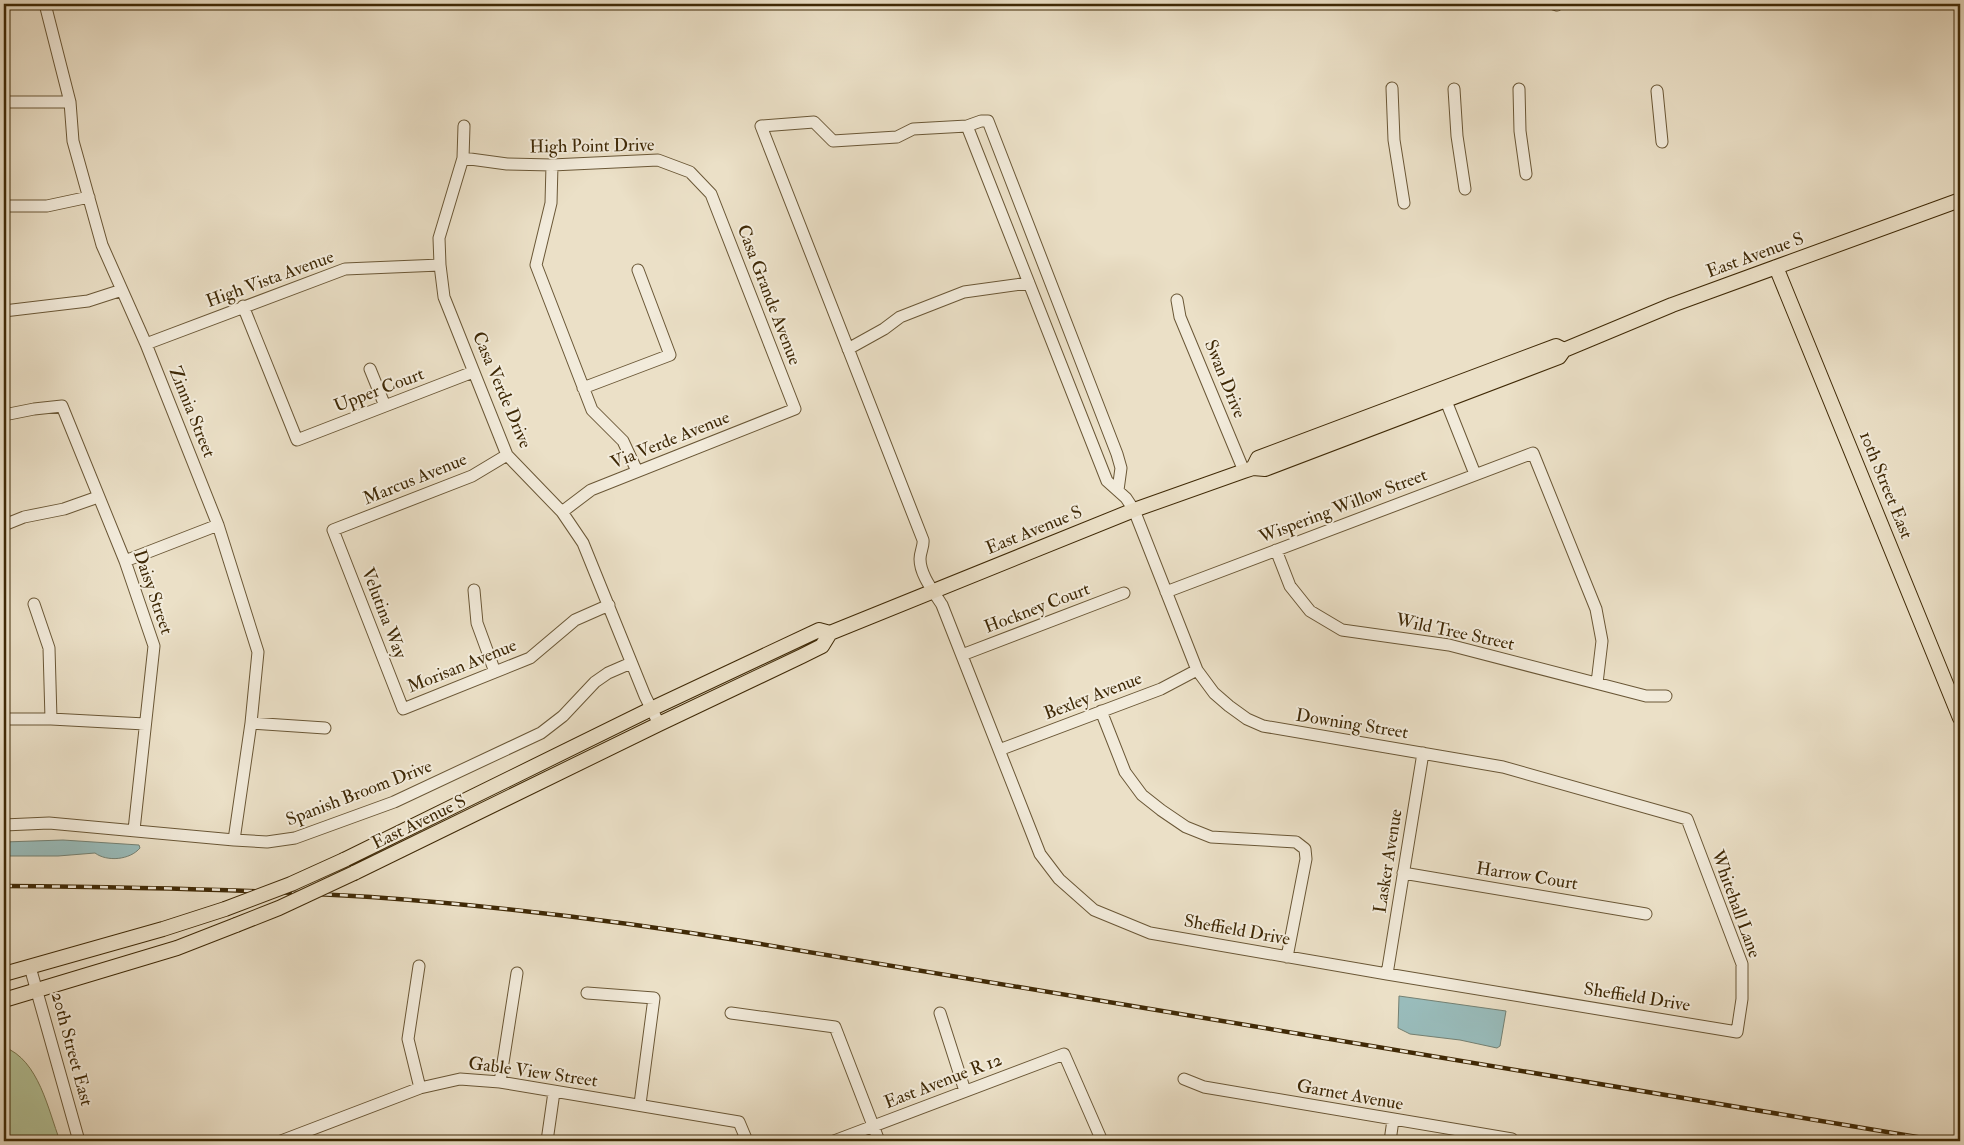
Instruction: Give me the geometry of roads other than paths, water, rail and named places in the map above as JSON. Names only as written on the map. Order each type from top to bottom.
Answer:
[{"type":"main road","name":"East Avenue S","points":[[4,974],[163,929],[225,909],[291,884],[819,630],[830,632],[1134,510],[1249,469],[1265,469],[1446,401],[1559,357],[1564,350],[1672,305],[1960,200]]},
{"type":"main road","name":"10th Street East","points":[[1776,267],[1960,718]]},
{"type":"main road","name":"East Avenue S","points":[[1249,469],[1258,458],[1556,346],[1564,350]]},
{"type":"main road","name":"East Avenue S","points":[[4,1000],[177,948],[279,908],[402,852],[659,724],[822,646],[830,632]]},
{"type":"street","name":"Zinnia Street","points":[[45,4],[70,102],[73,141],[102,245],[146,344],[218,525],[258,652],[251,723],[234,840]]},
{"type":"street","points":[[1392,88],[1394,140],[1404,203]]},
{"type":"street","points":[[1454,89],[1457,136],[1465,189]]},
{"type":"street","points":[[1519,89],[1520,131],[1526,174]]},
{"type":"street","points":[[1657,91],[1662,142]]},
{"type":"street","points":[[4,102],[70,102]]},
{"type":"street","points":[[967,126],[981,121],[988,121],[1117,454],[1121,468],[1118,490]]},
{"type":"street","name":"Sheffield Drive","points":[[967,126],[913,129],[897,138],[833,141],[814,122],[761,126],[923,540],[920,557],[921,567],[942,605],[1040,854],[1059,879],[1094,910],[1150,933],[1737,1032]]},
{"type":"street","name":"Casa Verde Drive","points":[[464,126],[464,158],[440,238],[440,265],[444,297],[507,455],[562,512],[583,543],[651,710],[659,724]]},
{"type":"street","name":"Downing Street","points":[[967,126],[1107,481],[1118,490],[1134,510],[1197,670],[1214,693],[1247,719],[1263,726],[1503,767],[1687,819]]},
{"type":"street","name":"High Point Drive","points":[[464,158],[507,164],[552,165],[658,160],[690,172],[711,194]]},
{"type":"street","points":[[552,165],[551,203],[536,264],[592,410],[623,441],[637,471]]},
{"type":"street","name":"Casa Grande Avenue","points":[[711,194],[795,409]]},
{"type":"street","points":[[4,206],[47,206],[89,198]]},
{"type":"street","name":"High Vista Avenue","points":[[146,344],[345,269],[440,265]]},
{"type":"street","points":[[583,388],[670,355],[638,270]]},
{"type":"street","points":[[848,348],[884,329],[900,317],[964,292],[1029,283]]},
{"type":"street","points":[[4,311],[88,301],[122,290]]},
{"type":"street","name":"Swan Drive","points":[[1177,300],[1180,316],[1249,469]]},
{"type":"street","name":"Upper Court","points":[[243,306],[297,440],[473,372]]},
{"type":"street","points":[[1475,474],[1446,401],[1446,395],[1483,381],[1498,368]]},
{"type":"street","points":[[370,369],[385,406]]},
{"type":"street","name":"Daisy Street","points":[[4,415],[62,406],[125,561],[154,646],[134,830]]},
{"type":"street","name":"Via Verde Avenue","points":[[562,512],[591,490],[795,409]]},
{"type":"street","name":"Wispering Willow Street","points":[[1166,592],[1533,452],[1596,609],[1602,641],[1597,683]]},
{"type":"street","name":"Marcus Avenue","points":[[333,530],[472,476],[507,455]]},
{"type":"street","points":[[4,525],[24,518],[64,509],[98,497]]},
{"type":"street","points":[[125,561],[218,525]]},
{"type":"street","name":"Velutina Way","points":[[333,530],[403,710]]},
{"type":"street","name":"Wild Tree Street","points":[[1276,550],[1290,586],[1310,612],[1342,630],[1449,645],[1646,696],[1666,696]]},
{"type":"street","points":[[474,590],[478,623],[495,672]]},
{"type":"street","name":"Hockney Court","points":[[962,655],[1124,593]]},
{"type":"street","points":[[34,604],[49,648],[51,719]]},
{"type":"street","name":"Morisan Avenue","points":[[403,710],[530,658],[574,620],[609,605]]},
{"type":"street","name":"Spanish Broom Drive","points":[[4,825],[50,823],[267,842],[295,838],[402,799],[541,733],[563,716],[595,682],[608,673],[632,663]]},
{"type":"street","name":"Bexley Avenue","points":[[999,750],[1161,688],[1197,670]]},
{"type":"street","points":[[1101,711],[1125,772],[1142,795],[1186,827],[1211,836],[1296,842],[1305,849],[1306,859],[1287,957]]},
{"type":"street","points":[[4,719],[51,719],[145,724]]},
{"type":"street","points":[[251,723],[325,728]]},
{"type":"street","name":"Lasker Avenue","points":[[1387,974],[1423,753]]},
{"type":"street","name":"Whitehall Lane","points":[[1687,819],[1742,964],[1742,999],[1737,1032]]},
{"type":"street","name":"Harrow Court","points":[[1403,873],[1646,914]]},
{"type":"street","points":[[419,966],[408,1039],[420,1088]]},
{"type":"street","name":"20th Street East","points":[[30,967],[79,1141]]},
{"type":"street","points":[[500,1082],[517,973]]},
{"type":"street","points":[[587,993],[654,998],[640,1104]]},
{"type":"street","points":[[940,1013],[966,1092]]},
{"type":"street","points":[[730,1014],[835,1027],[879,1141]]},
{"type":"street","name":"East Avenue R 12","points":[[834,1141],[1064,1054],[1102,1141]]},
{"type":"street","name":"Gable View Street","points":[[281,1141],[420,1088],[460,1079],[500,1082],[640,1104],[738,1122],[747,1141]]},
{"type":"street","name":"Garnet Avenue","points":[[1184,1080],[1204,1087],[1512,1139]]},
{"type":"street","points":[[547,1141],[554,1092]]},
{"type":"street","points":[[1390,1141],[1393,1120]]},
{"type":"water","points":[[63,840],[139,845],[140,848],[125,857],[112,859],[95,853],[58,856],[4,856],[4,842]]},
{"type":"water","points":[[1399,996],[1506,1011],[1500,1046],[1497,1048],[1460,1040],[1410,1034],[1398,1028]]},
{"type":"railway","points":[[4,886],[187,889],[325,894],[467,905],[659,928],[1941,1141]]}]
